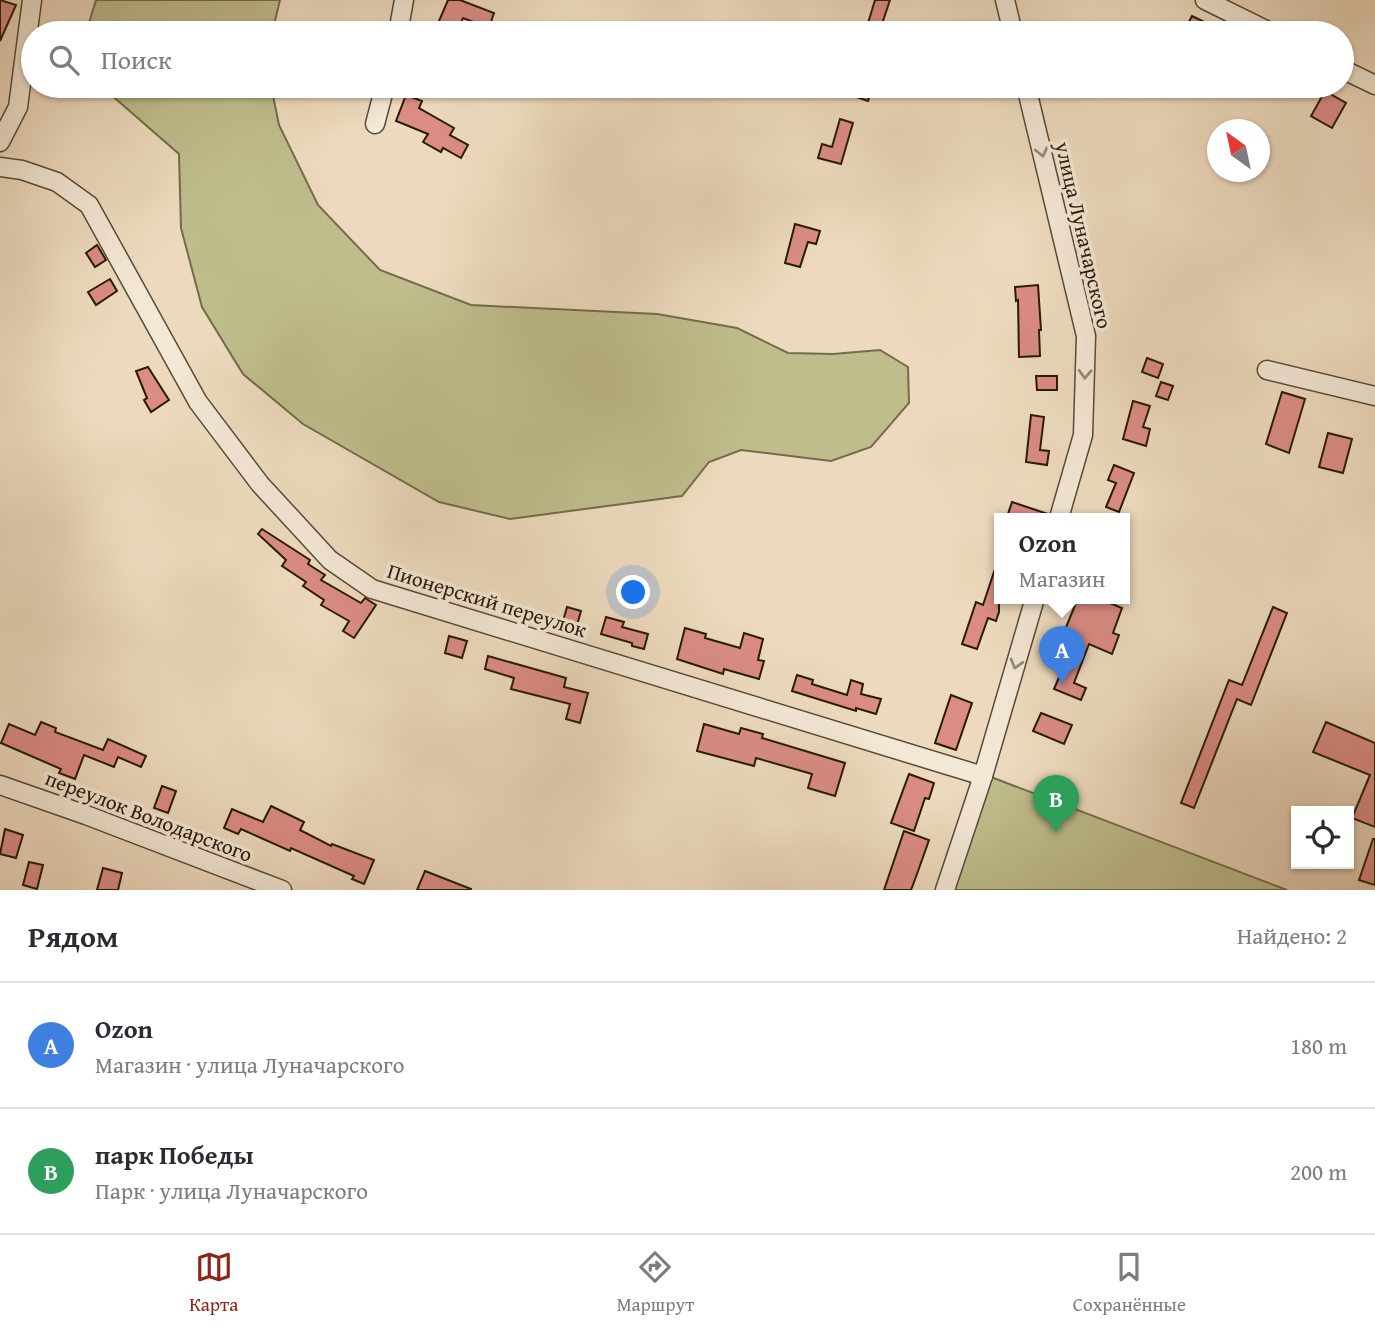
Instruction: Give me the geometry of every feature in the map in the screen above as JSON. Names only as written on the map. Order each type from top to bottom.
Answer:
[{"type":"street","points":[[30,21],[33,0]]},
{"type":"street","points":[[400,21],[404,0]]},
{"type":"street","points":[[1005,0],[1010,21]]},
{"type":"street","points":[[1205,0],[1248,21]]},
{"type":"street","points":[[1354,75],[1375,85]]},
{"type":"street","points":[[0,142],[18,107],[21,86]]},
{"type":"street","points":[[376,124],[382,98]]},
{"type":"street","name":"улица Луначарского","points":[[1029,98],[1086,336],[1083,435],[1060,513]]},
{"type":"street","name":"Пионерский переулок","points":[[0,167],[22,170],[57,182],[89,205],[198,402],[260,484],[330,560],[372,589],[983,776]]},
{"type":"street","points":[[1267,370],[1375,396]]},
{"type":"street","points":[[945,890],[983,776],[1033,604]]},
{"type":"street","name":"переулок Володарского","points":[[0,785],[282,890]]},
{"type":"shaded area","points":[[96,0],[280,0],[275,21],[90,21]]},
{"type":"shaded area","points":[[115,98],[273,98],[279,125],[318,205],[380,270],[471,305],[657,314],[737,328],[788,353],[833,354],[880,350],[908,367],[909,403],[871,447],[831,461],[741,450],[709,462],[682,496],[510,519],[439,502],[303,424],[243,374],[202,307],[181,228],[179,154]]},
{"type":"shaded area","points":[[991,777],[1287,890],[954,890]]},
{"type":"building","points":[[0,0],[16,5],[0,41]]},
{"type":"building","points":[[448,0],[460,0],[494,13],[491,21],[471,21],[463,18],[462,21],[439,21]]},
{"type":"building","points":[[875,0],[890,0],[883,21],[869,21]]},
{"type":"building","points":[[1192,16],[1202,21],[1189,21]]},
{"type":"building","points":[[405,98],[414,98],[422,101],[419,108],[454,128],[450,135],[468,145],[461,158],[443,148],[441,152],[423,142],[428,134],[396,121]]},
{"type":"building","points":[[1321,98],[1337,98],[1346,103],[1332,128],[1311,116]]},
{"type":"building","points":[[840,119],[853,123],[841,164],[818,158],[822,144],[832,147]]},
{"type":"building","points":[[795,224],[820,231],[816,244],[808,242],[800,267],[785,263]]},
{"type":"building","points":[[97,245],[106,260],[95,267],[86,253]]},
{"type":"building","points":[[110,279],[117,291],[96,305],[88,292]]},
{"type":"building","points":[[1038,285],[1040,356],[1019,357],[1018,300],[1016,301],[1015,287]]},
{"type":"building","points":[[1147,358],[1163,364],[1158,378],[1142,372]]},
{"type":"building","points":[[148,367],[169,400],[151,412],[144,400],[147,398],[136,371]]},
{"type":"building","points":[[1036,376],[1057,376],[1057,390],[1037,390]]},
{"type":"building","points":[[1161,382],[1173,386],[1168,400],[1156,396]]},
{"type":"building","points":[[1282,392],[1305,399],[1289,453],[1266,444]]},
{"type":"building","points":[[1133,401],[1150,406],[1143,427],[1150,429],[1146,446],[1123,439]]},
{"type":"building","points":[[1031,415],[1044,417],[1040,450],[1049,451],[1047,465],[1026,462]]},
{"type":"building","points":[[1328,433],[1352,439],[1343,473],[1319,467]]},
{"type":"building","points":[[1114,465],[1134,473],[1119,512],[1106,507],[1116,483],[1108,480]]},
{"type":"building","points":[[1012,502],[1045,513],[1008,513]]},
{"type":"building","points":[[262,529],[310,560],[308,564],[325,575],[321,580],[361,603],[365,598],[376,605],[354,638],[343,631],[349,621],[321,605],[324,600],[303,586],[306,582],[282,566],[286,560],[258,534]]},
{"type":"building","points":[[994,572],[994,604],[999,604],[999,612],[996,621],[988,618],[977,649],[962,644],[976,602],[983,605]]},
{"type":"building","points":[[1076,604],[1112,604],[1122,608],[1113,633],[1119,635],[1112,654],[1089,644],[1074,683],[1086,688],[1081,700],[1054,689],[1066,661],[1061,659],[1069,640],[1062,637]]},
{"type":"building","points":[[567,607],[581,611],[575,632],[561,628]]},
{"type":"building","points":[[1273,607],[1287,613],[1251,705],[1237,699],[1194,808],[1181,803],[1229,680],[1242,685]]},
{"type":"building","points":[[606,617],[624,622],[622,627],[648,634],[644,649],[601,634]]},
{"type":"building","points":[[685,628],[706,634],[705,638],[740,648],[744,633],[763,639],[758,660],[764,661],[759,679],[724,669],[723,674],[677,659]]},
{"type":"building","points":[[449,636],[467,641],[462,658],[445,653]]},
{"type":"building","points":[[488,656],[566,678],[564,687],[588,693],[580,723],[566,719],[570,704],[511,689],[514,678],[485,669]]},
{"type":"building","points":[[797,675],[813,680],[812,684],[847,695],[851,680],[863,684],[861,694],[881,699],[876,714],[856,708],[856,711],[792,691]]},
{"type":"building","points":[[951,695],[972,703],[956,750],[935,743]]},
{"type":"building","points":[[1041,713],[1072,725],[1064,744],[1033,731]]},
{"type":"building","points":[[41,722],[56,728],[55,732],[103,750],[108,739],[146,756],[141,767],[118,757],[114,767],[84,755],[75,779],[59,773],[61,769],[1,743],[9,724],[35,735]]},
{"type":"building","points":[[1326,722],[1375,743],[1375,827],[1354,819],[1370,775],[1313,752]]},
{"type":"building","points":[[704,724],[739,734],[741,728],[763,734],[762,738],[845,763],[835,796],[808,788],[812,774],[756,758],[754,766],[697,751]]},
{"type":"building","points":[[909,774],[934,783],[929,799],[925,798],[914,831],[891,823]]},
{"type":"building","points":[[162,786],[176,791],[168,813],[154,808]]},
{"type":"building","points":[[271,806],[304,822],[300,830],[331,846],[332,844],[374,860],[364,884],[352,879],[354,876],[291,848],[290,851],[241,829],[238,834],[224,828],[232,809],[263,822]]},
{"type":"building","points":[[5,829],[23,835],[16,858],[0,854]]},
{"type":"building","points":[[904,831],[929,840],[911,890],[884,890]]},
{"type":"building","points":[[1375,839],[1375,885],[1359,880]]},
{"type":"building","points":[[29,862],[43,865],[37,889],[23,885]]},
{"type":"building","points":[[103,868],[122,873],[118,890],[97,890]]},
{"type":"building","points":[[425,871],[471,889],[471,890],[417,890]]},
{"type":"place","name":"Ozon","points":[[1062,684]]},
{"type":"place","name":"парк Победы","points":[[1056,833]]}]
